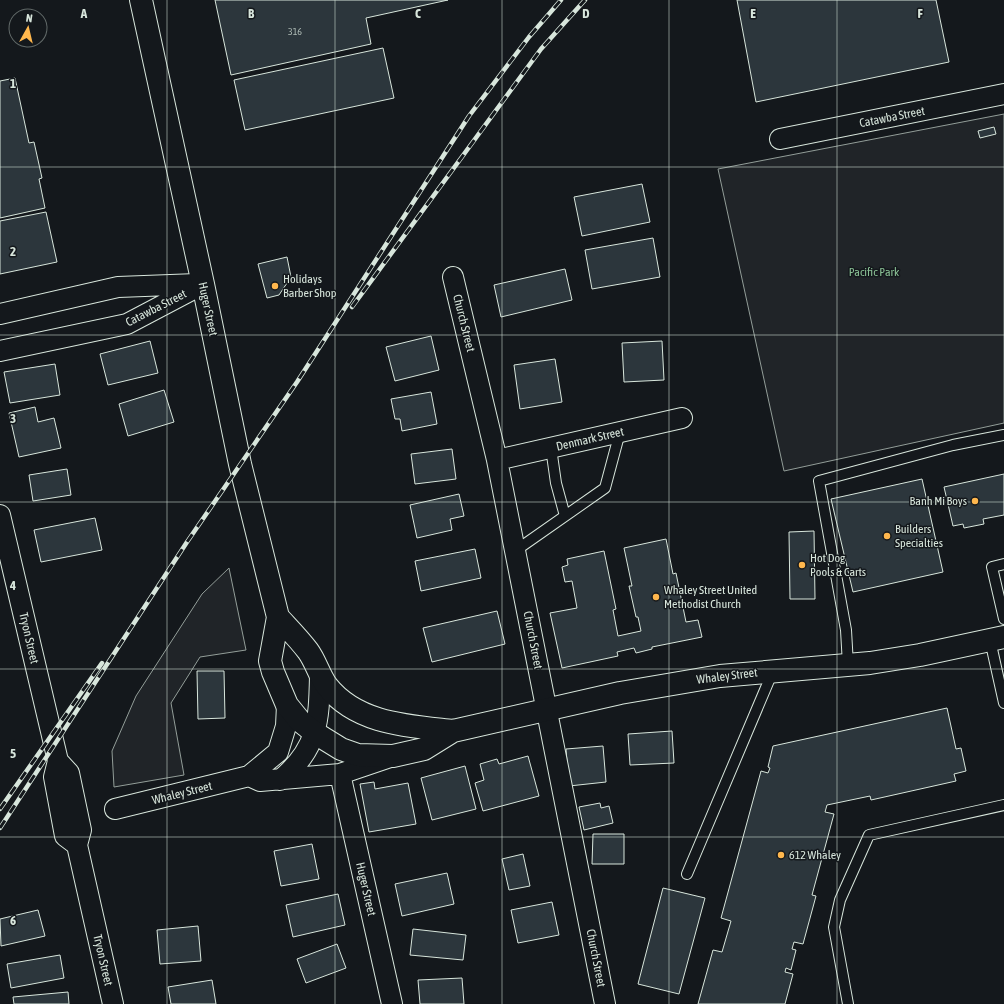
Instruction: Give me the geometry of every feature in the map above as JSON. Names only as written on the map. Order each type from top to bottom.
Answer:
[{"type":"main road","name":"Huger Street","points":[[141,0],[203,284],[240,464],[278,617]]},
{"type":"main road","name":"Whaley Street","points":[[278,617],[308,652],[320,676],[328,687],[343,701],[362,713],[382,721],[406,726],[453,731]]},
{"type":"main road","name":"Whaley Street","points":[[278,617],[270,661],[287,705],[300,721],[315,734],[341,749],[358,755],[393,756],[424,749],[453,731],[547,709],[670,684],[773,671],[848,665],[920,655],[997,639]]},
{"type":"street","name":"Catawba Street","points":[[780,139],[1004,94]]},
{"type":"street","name":"Church Street","points":[[453,277],[497,460],[605,1004]]},
{"type":"street","name":"Catawba Street","points":[[0,314],[118,287],[203,284]]},
{"type":"street","name":"Catawba Street","points":[[0,352],[127,324],[203,284]]},
{"type":"street","name":"Denmark Street","points":[[497,460],[682,418]]},
{"type":"street","name":"Tryon Street","points":[[0,515],[58,762],[54,777],[66,836],[77,845],[113,1004]]},
{"type":"street","name":"Whaley Street","points":[[280,780],[292,770],[304,754],[315,734],[319,713],[320,676]]},
{"type":"street","name":"Whaley Street","points":[[115,809],[248,776],[278,752],[286,726],[287,705]]},
{"type":"street","name":"Whaley Street","points":[[248,776],[260,781],[340,774],[393,756]]},
{"type":"street","name":"Huger Street","points":[[340,774],[392,1004]]},
{"type":"lane","points":[[515,551],[605,488],[620,432]]},
{"type":"lane","points":[[848,665],[846,630],[819,481],[953,445],[1004,435]]},
{"type":"lane","points":[[551,448],[556,483],[565,516]]},
{"type":"lane","points":[[1004,564],[992,566],[1004,619]]},
{"type":"lane","points":[[997,639],[1004,703]]},
{"type":"lane","points":[[687,874],[773,671]]},
{"type":"lane","points":[[848,1004],[834,927],[840,900],[869,835],[1004,805]]},
{"type":"green space","name":"Pacific Park","points":[[1004,114],[1004,423],[784,471],[718,169]]},
{"type":"green space","points":[[229,568],[246,650],[200,657],[171,703],[184,775],[114,787],[112,751],[136,696],[202,594]]},
{"type":"building","points":[[215,0],[448,0],[366,18],[371,44],[231,75]]},
{"type":"building","points":[[737,0],[936,0],[949,62],[756,102]]},
{"type":"building","points":[[383,48],[394,98],[245,130],[234,80]]},
{"type":"building","points":[[15,78],[29,143],[34,142],[42,178],[39,179],[45,208],[0,218],[0,81]]},
{"type":"building","points":[[994,127],[996,134],[980,138],[978,131]]},
{"type":"building","points":[[642,184],[650,222],[582,236],[574,197]]},
{"type":"building","points":[[46,212],[57,262],[0,274],[0,221]]},
{"type":"building","points":[[653,238],[660,277],[592,289],[585,250]]},
{"type":"building","name":"Holidays Barber Shop","points":[[287,257],[291,277],[279,295],[267,298],[258,264]]},
{"type":"building","points":[[565,269],[572,300],[501,317],[494,285]]},
{"type":"building","points":[[431,336],[439,370],[395,381],[386,347]]},
{"type":"building","points":[[150,341],[158,373],[108,385],[100,354]]},
{"type":"building","points":[[662,341],[664,380],[624,382],[622,343]]},
{"type":"building","points":[[555,359],[562,402],[520,409],[514,365]]},
{"type":"building","points":[[55,364],[60,395],[10,403],[4,372]]},
{"type":"building","points":[[164,390],[174,422],[128,436],[119,404]]},
{"type":"building","points":[[431,392],[437,424],[402,431],[400,419],[395,419],[391,399]]},
{"type":"building","points":[[35,407],[38,422],[54,418],[61,448],[19,457],[9,413]]},
{"type":"building","points":[[452,449],[456,479],[415,484],[411,454]]},
{"type":"building","points":[[67,469],[71,495],[33,501],[29,475]]},
{"type":"building","name":"Banh Mi Boys","points":[[1004,474],[1004,515],[983,519],[984,524],[964,528],[963,524],[953,526],[944,487]]},
{"type":"building","name":"Builders Specialties","points":[[922,479],[943,572],[853,592],[831,499]]},
{"type":"building","points":[[459,494],[464,516],[450,519],[452,530],[417,538],[410,505]]},
{"type":"building","points":[[95,518],[102,550],[41,562],[34,530]]},
{"type":"building","name":"Hot Dog Pools & Carts","points":[[814,531],[815,599],[790,599],[789,532]]},
{"type":"building","name":"Whaley Street United Methodist Church","points":[[666,539],[673,574],[676,573],[686,622],[698,620],[702,637],[652,647],[652,649],[636,653],[634,648],[617,652],[618,656],[562,668],[550,613],[577,608],[572,581],[565,582],[562,567],[568,565],[567,559],[604,551],[616,609],[613,610],[618,636],[641,631],[638,617],[636,617],[629,586],[632,586],[624,548]]},
{"type":"building","points":[[475,549],[481,578],[421,591],[415,561]]},
{"type":"building","points":[[497,611],[505,644],[432,662],[423,628]]},
{"type":"building","points":[[197,671],[224,671],[225,718],[198,719]]},
{"type":"building","name":"612 Whaley","points":[[947,708],[956,749],[961,748],[966,771],[954,774],[956,781],[871,800],[870,796],[827,805],[825,812],[834,814],[812,895],[816,896],[803,944],[794,942],[792,949],[796,950],[791,970],[786,968],[785,972],[793,974],[785,1004],[698,1004],[713,950],[722,952],[731,921],[721,918],[761,771],[768,773],[773,746]]},
{"type":"building","points":[[672,731],[674,763],[630,765],[628,734]]},
{"type":"building","points":[[603,746],[606,782],[569,786],[566,749]]},
{"type":"building","points":[[528,756],[539,796],[483,811],[475,783],[484,780],[480,764],[497,759],[499,764]]},
{"type":"building","points":[[465,766],[476,809],[432,820],[421,778]]},
{"type":"building","points":[[374,782],[375,789],[408,783],[416,824],[369,832],[360,784]]},
{"type":"building","points":[[600,803],[601,808],[609,806],[613,823],[584,830],[579,807]]},
{"type":"building","points":[[593,834],[624,834],[624,864],[592,864]]},
{"type":"building","points":[[312,844],[319,879],[281,886],[274,851]]},
{"type":"building","points":[[523,854],[530,886],[509,890],[502,859]]},
{"type":"building","points":[[447,873],[454,904],[402,916],[395,884]]},
{"type":"building","points":[[663,888],[705,898],[679,994],[638,984]]},
{"type":"building","points":[[338,894],[345,925],[293,937],[286,905]]},
{"type":"building","points":[[552,902],[559,935],[518,943],[511,910]]},
{"type":"building","points":[[38,910],[45,936],[1,946],[0,919]]},
{"type":"building","points":[[198,926],[201,961],[160,964],[157,930]]},
{"type":"building","points":[[413,929],[466,935],[463,960],[410,955]]},
{"type":"building","points":[[337,944],[346,968],[306,983],[297,959]]},
{"type":"building","points":[[60,955],[64,978],[11,988],[7,964]]},
{"type":"building","points":[[462,978],[464,1004],[420,1004],[418,980]]},
{"type":"building","points":[[212,980],[216,1004],[171,1004],[168,987]]},
{"type":"building","points":[[68,992],[69,1004],[14,1004],[13,997]]},
{"type":"railway","points":[[0,828],[187,542],[297,382],[469,116],[529,37],[561,0]]},
{"type":"railway","points":[[352,307],[541,49],[585,0]]},
{"type":"railway","points":[[0,809],[102,663]]},
{"type":"place","name":"Holidays Barber Shop","points":[[275,286]]},
{"type":"place","name":"Banh Mi Boys","points":[[975,501]]},
{"type":"place","name":"Builders Specialties","points":[[887,536]]},
{"type":"place","name":"Hot Dog Pools & Carts","points":[[802,565]]},
{"type":"place","name":"Whaley Street United Methodist Church","points":[[656,597]]},
{"type":"place","name":"612 Whaley","points":[[781,855]]}]
